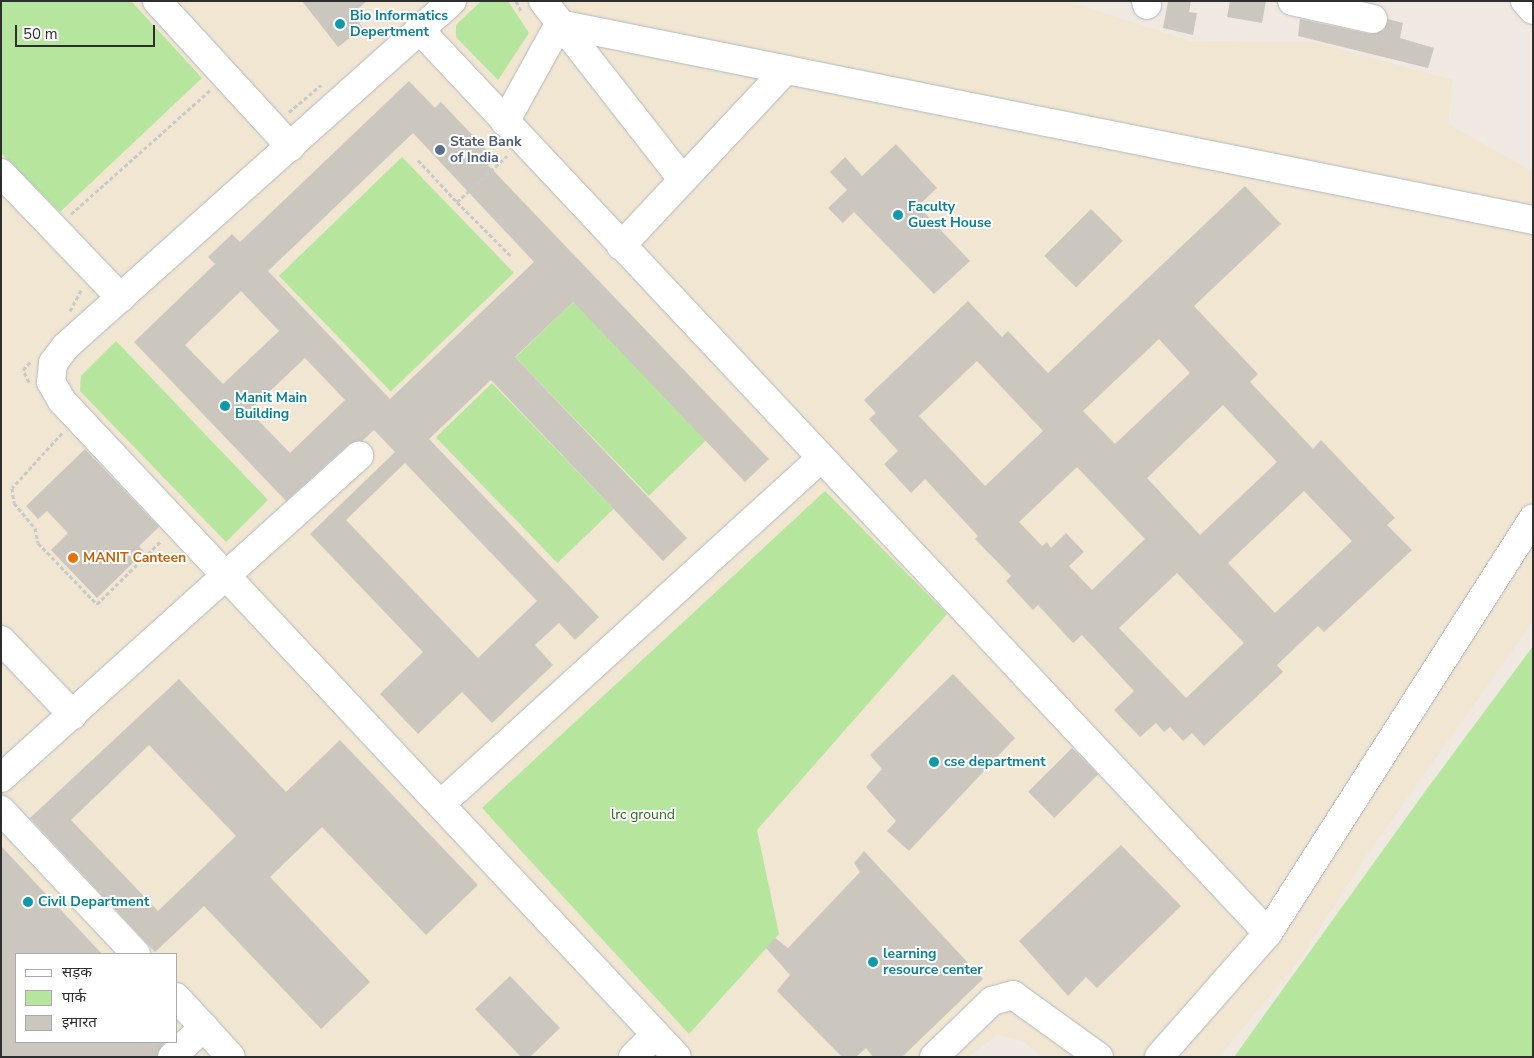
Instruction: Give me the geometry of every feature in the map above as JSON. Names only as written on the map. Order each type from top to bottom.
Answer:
[{"type":"street","points":[[157,1],[291,147]]},
{"type":"street","points":[[452,1],[121,298],[53,363],[51,382],[78,418],[230,576],[677,1057]]},
{"type":"street","points":[[1292,1],[1373,19]]},
{"type":"street","points":[[1524,1],[1533,10]]},
{"type":"street","points":[[534,9],[559,24],[784,72],[1533,220]]},
{"type":"street","points":[[559,24],[506,122],[509,150],[621,246],[1268,933]]},
{"type":"street","points":[[559,24],[682,180]]},
{"type":"street","points":[[419,29],[506,122]]},
{"type":"street","points":[[621,246],[784,72]]},
{"type":"street","points":[[1,173],[121,298]]},
{"type":"street","points":[[1,778],[230,576],[359,456]]},
{"type":"street","points":[[442,803],[820,459]]},
{"type":"street","points":[[1159,1057],[1268,933],[1533,518]]},
{"type":"street","points":[[1,640],[73,715]]},
{"type":"street","points":[[1,810],[135,953]]},
{"type":"street","points":[[934,1057],[992,1002],[1013,995],[1099,1057]]},
{"type":"street","points":[[178,1000],[232,1057]]},
{"type":"street","points":[[172,1057],[204,1027]]},
{"type":"street","points":[[633,1057],[655,1035]]},
{"type":"path","points":[[516,1],[534,9]]},
{"type":"path","points":[[62,222],[213,87],[207,80]]},
{"type":"path","points":[[281,113],[286,114],[323,83]]},
{"type":"path","points":[[458,202],[509,150]]},
{"type":"path","points":[[418,160],[511,256]]},
{"type":"path","points":[[68,316],[83,287],[82,280]]},
{"type":"path","points":[[33,389],[23,370],[34,357]]},
{"type":"path","points":[[78,418],[12,488],[14,503],[35,528],[38,543],[97,604],[178,524]]},
{"type":"shaded area","points":[[1,1],[1067,1],[1190,41],[1314,42],[1453,80],[1448,124],[1533,172],[1533,622],[1364,859],[1302,957],[1219,1057],[1043,1057],[1023,1041],[997,1035],[968,1057],[1,1057]]},
{"type":"green space","points":[[1,1],[131,1],[202,78],[60,212],[1,153]]},
{"type":"green space","points":[[481,1],[508,1],[529,33],[498,80],[456,37],[456,25]]},
{"type":"green space","points":[[402,157],[514,273],[391,392],[279,276]]},
{"type":"green space","points":[[573,302],[706,440],[649,496],[515,358]]},
{"type":"green space","points":[[116,341],[268,500],[226,542],[80,391],[81,376]]},
{"type":"green space","points":[[492,383],[614,509],[557,563],[436,437]]},
{"type":"green space","name":"lrc ground","points":[[825,491],[947,614],[757,830],[779,934],[689,1034],[482,808]]},
{"type":"green space","points":[[1533,646],[1533,1057],[1234,1057],[1424,793]]},
{"type":"building","name":"Bio Informatics Depertment","points":[[302,1],[367,1],[352,14],[363,28],[338,47]]},
{"type":"building","points":[[1168,1],[1191,1],[1189,12],[1197,13],[1193,35],[1163,28]]},
{"type":"building","points":[[1230,1],[1266,1],[1262,23],[1227,17]]},
{"type":"building","points":[[1300,19],[1370,34],[1384,30],[1388,19],[1403,23],[1400,38],[1434,48],[1428,68],[1298,36]]},
{"type":"building","name":"Manit Main Building","points":[[409,81],[435,108],[441,102],[495,159],[488,165],[769,459],[745,482],[573,302],[515,357],[687,538],[663,561],[491,380],[429,439],[599,617],[575,640],[559,623],[535,645],[553,665],[492,723],[462,692],[418,734],[380,694],[423,652],[310,534],[395,452],[374,430],[362,441],[349,444],[286,501],[134,342],[215,264],[208,257],[232,234],[240,242]],"holes":[[[413,133],[534,262],[390,399],[268,271]],[[241,291],[279,331],[223,384],[185,345]],[[305,358],[345,400],[290,453],[249,411]],[[405,463],[537,601],[478,658],[346,520]]]},
{"type":"building","name":"Faculty Guest House","points":[[896,144],[937,188],[918,206],[970,261],[934,294],[854,212],[843,223],[828,208],[847,190],[830,172],[845,157],[862,176]]},
{"type":"building","points":[[1245,186],[1281,224],[1194,306],[1258,374],[1250,382],[1313,449],[1321,440],[1395,518],[1387,525],[1412,550],[1324,632],[1318,626],[1277,665],[1283,672],[1204,746],[1192,733],[1183,741],[1170,727],[1164,732],[1156,723],[1140,737],[1114,710],[1134,691],[1082,635],[1073,643],[1038,605],[1033,610],[1006,581],[1011,576],[975,539],[978,536],[925,479],[911,493],[884,464],[898,451],[869,419],[876,413],[864,400],[968,301],[1002,337],[1008,331],[1048,373]],"holes":[[[1159,339],[1190,373],[1115,444],[1083,411]],[[977,361],[1043,431],[985,486],[919,416]],[[1223,405],[1277,462],[1200,535],[1147,478]],[[1077,467],[1145,539],[1092,590],[1069,566],[1084,552],[1066,533],[1051,548],[1047,542],[1042,546],[1019,522]],[[1304,491],[1352,541],[1275,613],[1228,563]],[[1177,573],[1244,643],[1186,698],[1119,628]]]},
{"type":"building","points":[[1091,209],[1123,241],[1076,287],[1044,256]]},
{"type":"building","points":[[85,449],[159,527],[139,546],[144,552],[97,598],[51,550],[68,533],[47,511],[38,519],[26,506]]},
{"type":"building","name":"cse department","points":[[953,674],[1015,738],[909,851],[887,831],[896,821],[866,787],[882,769],[870,755]]},
{"type":"building","points":[[179,679],[286,792],[340,740],[478,885],[426,935],[322,827],[270,877],[370,982],[321,1029],[204,906],[155,952],[30,818]],"holes":[[[149,745],[236,836],[158,911],[71,820]]]},
{"type":"building","points":[[1072,748],[1098,774],[1054,818],[1028,792]]},
{"type":"building","points":[[1121,845],[1181,906],[1097,988],[1086,977],[1068,996],[1019,941]]},
{"type":"building","name":"Civil Department","points":[[1,846],[101,953],[15,953],[15,1043],[164,1043],[156,1057],[1,1057]]},
{"type":"building","name":"learning resource center","points":[[864,851],[983,979],[902,1057],[873,1057],[866,1048],[856,1057],[842,1057],[777,991],[790,975],[766,948],[775,938],[788,948],[860,872],[854,863]]},
{"type":"building","points":[[510,976],[560,1028],[530,1057],[521,1057],[475,1009]]},
{"type":"place","name":"Bio Informatics Depertment","points":[[340,24]]},
{"type":"place","name":"State Bank of India","points":[[440,150]]},
{"type":"place","name":"Faculty Guest House","points":[[898,215]]},
{"type":"place","name":"Manit Main Building","points":[[225,406]]},
{"type":"place","name":"MANIT Canteen","points":[[73,558]]},
{"type":"place","name":"cse department","points":[[934,762]]},
{"type":"place","name":"Civil Department","points":[[28,902]]},
{"type":"place","name":"learning resource center","points":[[873,962]]}]
